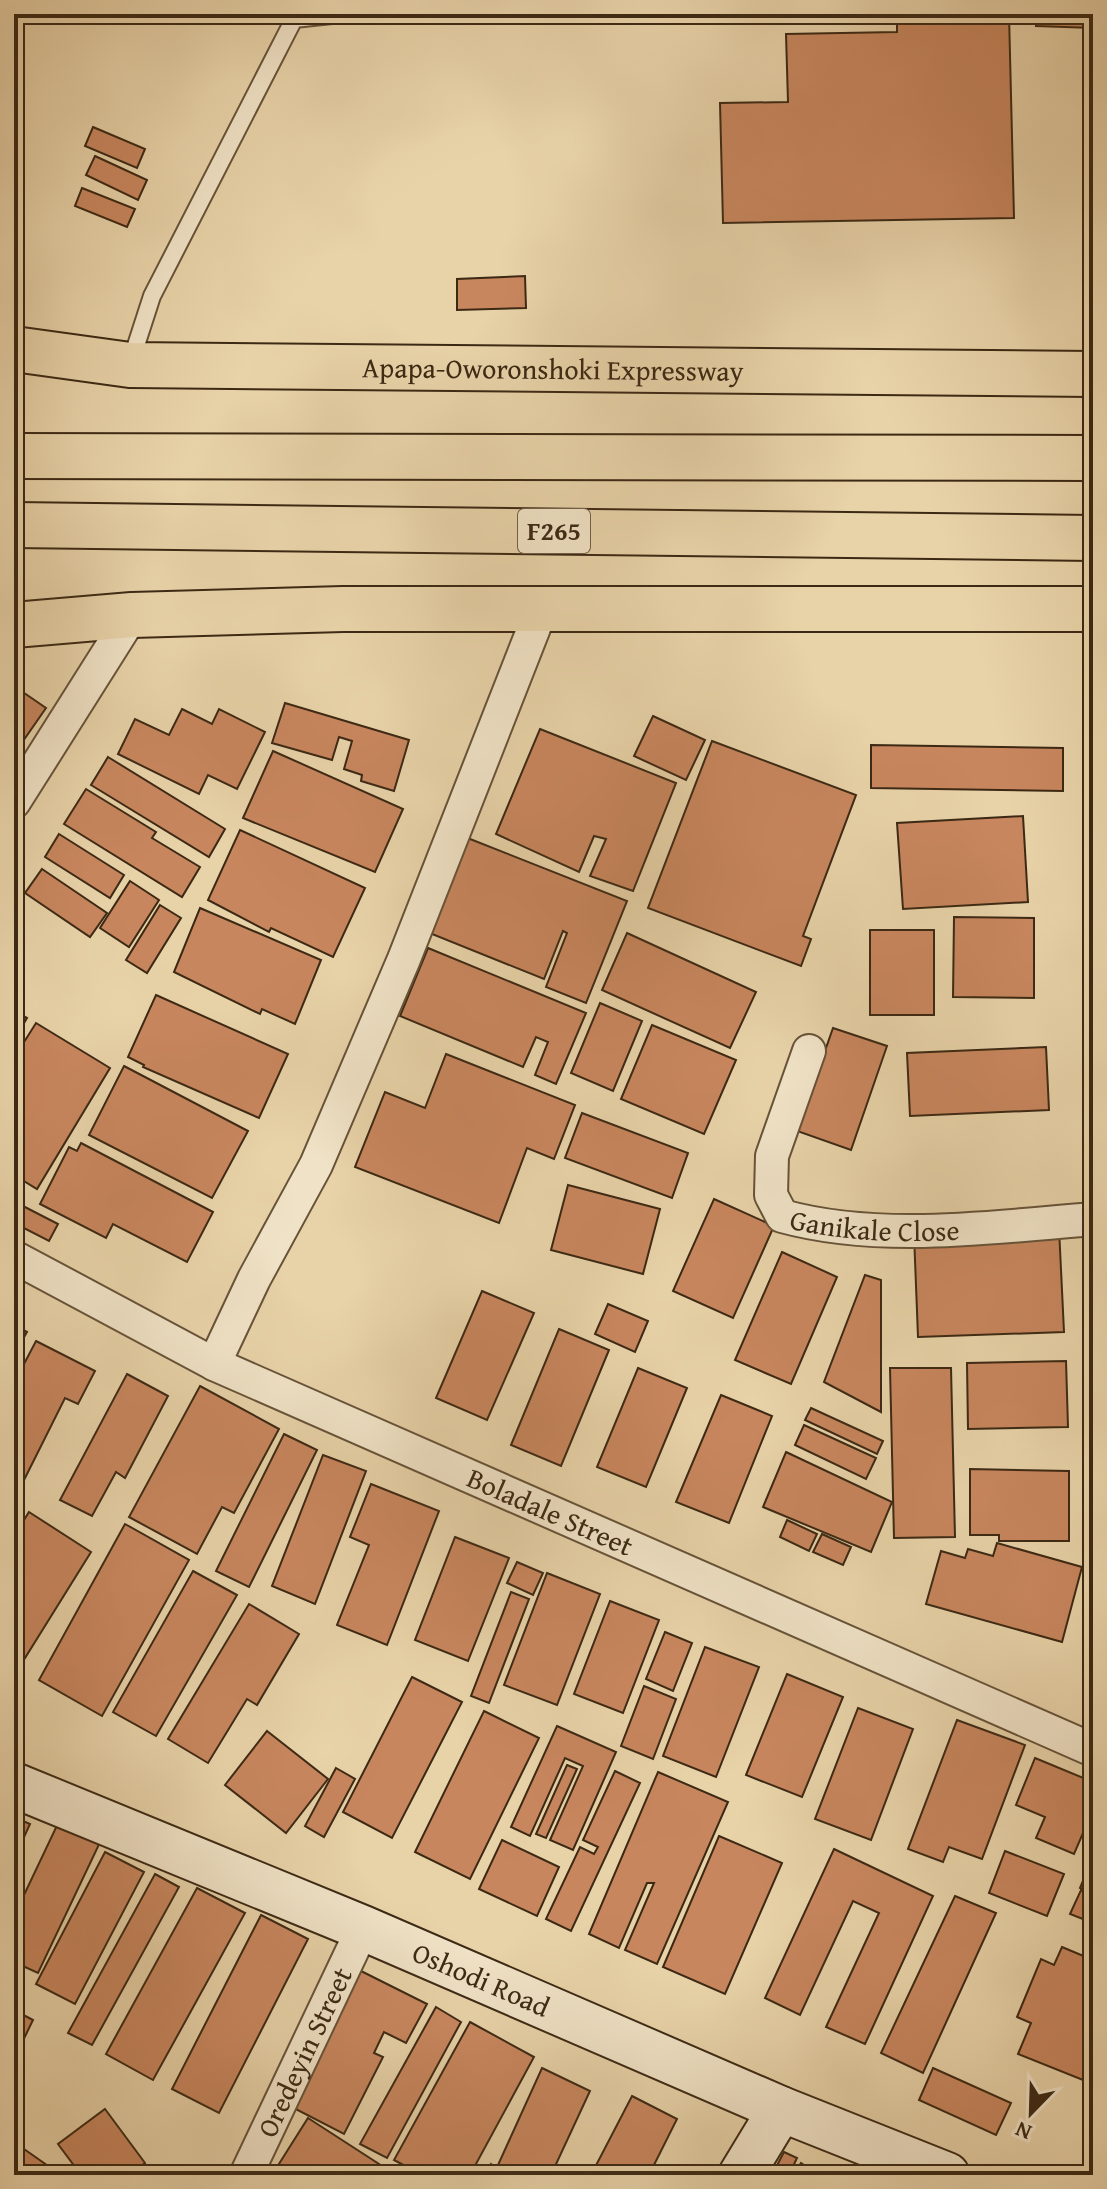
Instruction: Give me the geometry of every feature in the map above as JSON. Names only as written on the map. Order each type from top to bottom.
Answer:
[{"type":"main road","name":"Apapa-Oworonshoki Expressway","points":[[14,349],[130,365],[1093,374]]},
{"type":"main road","points":[[14,456],[1093,458]]},
{"type":"main road","name":"F265","points":[[14,525],[1093,538]]},
{"type":"main road","points":[[14,625],[132,615],[343,609],[1093,609]]},
{"type":"street","points":[[214,1364],[254,1279],[316,1165],[404,959],[541,610]]},
{"type":"street","points":[[14,802],[132,615]]},
{"type":"street","name":"Ganikale Close","points":[[809,1051],[772,1156],[771,1195],[782,1216],[811,1224],[862,1229],[959,1230],[1093,1219]]},
{"type":"street","name":"Boladale Street","points":[[14,1257],[214,1364],[1093,1750]]},
{"type":"street","name":"Oshodi Road","points":[[14,1785],[363,1928],[781,2109],[947,2175]]},
{"type":"street","name":"Oredeyin Street","points":[[246,2175],[363,1928]]},
{"type":"street","points":[[741,2175],[781,2109]]},
{"type":"lane","points":[[130,365],[152,296],[294,17],[341,14]]},
{"type":"building","points":[[897,14],[1009,14],[1014,218],[723,223],[720,103],[788,102],[786,34],[897,32]]},
{"type":"building","points":[[1036,14],[1093,14],[1093,28],[1036,26]]},
{"type":"building","points":[[93,127],[145,149],[137,168],[85,146]]},
{"type":"building","points":[[95,156],[147,180],[138,200],[86,175]]},
{"type":"building","points":[[82,188],[135,209],[127,227],[75,206]]},
{"type":"building","points":[[525,276],[526,308],[457,310],[457,279]]},
{"type":"building","points":[[14,686],[46,708],[14,754]]},
{"type":"building","points":[[285,703],[409,740],[394,791],[361,781],[362,775],[344,769],[352,741],[339,737],[332,760],[272,743]]},
{"type":"building","points":[[182,709],[212,724],[219,709],[265,732],[237,789],[208,775],[199,794],[118,754],[135,719],[169,735]]},
{"type":"building","points":[[653,716],[705,740],[686,780],[634,756]]},
{"type":"building","points":[[540,729],[676,783],[633,891],[590,876],[606,839],[594,836],[579,872],[496,834]]},
{"type":"building","points":[[712,741],[856,795],[803,936],[811,939],[801,966],[648,908]]},
{"type":"building","points":[[871,745],[1063,748],[1063,791],[871,788]]},
{"type":"building","points":[[273,751],[403,809],[375,872],[243,818]]},
{"type":"building","points":[[108,757],[225,829],[209,857],[91,785]]},
{"type":"building","points":[[86,789],[156,832],[152,838],[200,867],[182,897],[64,824]]},
{"type":"building","points":[[1023,816],[1028,902],[903,909],[897,823]]},
{"type":"building","points":[[240,830],[365,888],[333,957],[271,928],[269,932],[208,900]]},
{"type":"building","points":[[59,834],[124,875],[110,898],[45,857]]},
{"type":"building","points":[[465,837],[627,901],[586,1003],[546,987],[567,933],[563,931],[544,979],[427,932]]},
{"type":"building","points":[[42,869],[107,913],[90,937],[25,893]]},
{"type":"building","points":[[130,881],[159,900],[129,947],[100,928]]},
{"type":"building","points":[[160,905],[181,918],[147,973],[126,960]]},
{"type":"building","points":[[200,908],[321,960],[295,1024],[262,1009],[260,1014],[174,972]]},
{"type":"building","points":[[954,917],[1034,918],[1034,998],[953,997]]},
{"type":"building","points":[[870,930],[934,930],[934,1015],[870,1015]]},
{"type":"building","points":[[627,933],[756,992],[730,1048],[602,990]]},
{"type":"building","points":[[428,948],[586,1013],[556,1084],[535,1075],[548,1042],[536,1037],[523,1067],[400,1016]]},
{"type":"building","points":[[156,995],[288,1054],[259,1118],[143,1067],[128,1057]]},
{"type":"building","points":[[600,1003],[642,1021],[613,1091],[571,1073]]},
{"type":"building","points":[[14,1011],[27,1018],[14,1041]]},
{"type":"building","points":[[36,1023],[110,1068],[37,1189],[14,1175],[14,1058]]},
{"type":"building","points":[[652,1025],[736,1060],[704,1134],[621,1099]]},
{"type":"building","points":[[833,1028],[887,1046],[851,1150],[797,1131]]},
{"type":"building","points":[[1046,1047],[1049,1110],[910,1116],[907,1053]]},
{"type":"building","points":[[446,1054],[575,1105],[554,1159],[527,1148],[499,1223],[355,1167],[385,1092],[425,1108]]},
{"type":"building","points":[[124,1066],[248,1131],[212,1198],[89,1135]]},
{"type":"building","points":[[582,1113],[688,1153],[672,1198],[565,1158]]},
{"type":"building","points":[[81,1143],[213,1212],[187,1262],[113,1224],[106,1238],[40,1204],[69,1147],[77,1151]]},
{"type":"building","points":[[568,1185],[660,1209],[643,1274],[551,1250]]},
{"type":"building","points":[[714,1199],[774,1226],[733,1318],[673,1291]]},
{"type":"building","points":[[21,1205],[58,1224],[49,1241],[14,1223]]},
{"type":"building","points":[[1059,1228],[1064,1332],[918,1337],[914,1234]]},
{"type":"building","points":[[782,1252],[837,1277],[791,1384],[735,1360]]},
{"type":"building","points":[[865,1275],[881,1280],[881,1412],[824,1382]]},
{"type":"building","points":[[482,1291],[534,1313],[487,1420],[436,1398]]},
{"type":"building","points":[[608,1304],[648,1321],[635,1352],[595,1334]]},
{"type":"building","points":[[14,1325],[27,1332],[14,1355]]},
{"type":"building","points":[[559,1329],[609,1350],[561,1466],[511,1445]]},
{"type":"building","points":[[36,1341],[95,1371],[78,1404],[65,1398],[21,1486],[14,1482],[14,1383]]},
{"type":"building","points":[[1066,1361],[1068,1427],[968,1429],[967,1363]]},
{"type":"building","points":[[638,1368],[687,1388],[646,1487],[597,1467]]},
{"type":"building","points":[[890,1368],[951,1368],[955,1537],[894,1538]]},
{"type":"building","points":[[127,1374],[168,1396],[125,1478],[116,1472],[92,1516],[60,1500]]},
{"type":"building","points":[[200,1386],[279,1429],[234,1513],[222,1507],[197,1554],[129,1517]]},
{"type":"building","points":[[721,1395],[772,1416],[729,1523],[676,1502]]},
{"type":"building","points":[[811,1408],[883,1441],[877,1454],[805,1420]]},
{"type":"building","points":[[804,1425],[876,1458],[866,1479],[795,1445]]},
{"type":"building","points":[[284,1434],[317,1450],[249,1587],[216,1571]]},
{"type":"building","points":[[786,1452],[892,1502],[871,1552],[763,1507]]},
{"type":"building","points":[[323,1455],[366,1471],[315,1604],[272,1586]]},
{"type":"building","points":[[970,1469],[1069,1471],[1069,1541],[999,1541],[999,1535],[970,1535]]},
{"type":"building","points":[[371,1484],[439,1511],[387,1645],[337,1625],[369,1545],[350,1537]]},
{"type":"building","points":[[29,1512],[91,1552],[20,1666],[14,1662],[14,1536]]},
{"type":"building","points":[[787,1520],[817,1534],[809,1551],[780,1537]]},
{"type":"building","points":[[125,1524],[189,1560],[102,1716],[39,1680]]},
{"type":"building","points":[[822,1534],[851,1547],[843,1565],[813,1552]]},
{"type":"building","points":[[455,1537],[509,1558],[468,1661],[415,1640]]},
{"type":"building","points":[[997,1543],[1082,1567],[1062,1642],[926,1604],[941,1551],[965,1558],[968,1549],[993,1556]]},
{"type":"building","points":[[517,1562],[543,1573],[533,1595],[507,1583]]},
{"type":"building","points":[[193,1571],[237,1595],[156,1736],[113,1712]]},
{"type":"building","points":[[547,1573],[600,1594],[557,1705],[504,1685]]},
{"type":"building","points":[[511,1592],[529,1599],[489,1703],[471,1696]]},
{"type":"building","points":[[610,1601],[659,1620],[623,1713],[574,1694]]},
{"type":"building","points":[[249,1604],[299,1634],[257,1705],[247,1699],[208,1763],[168,1739]]},
{"type":"building","points":[[665,1632],[692,1643],[673,1691],[646,1679]]},
{"type":"building","points":[[705,1647],[759,1667],[716,1777],[663,1756]]},
{"type":"building","points":[[787,1674],[843,1697],[802,1797],[746,1775]]},
{"type":"building","points":[[412,1677],[462,1702],[392,1838],[343,1812]]},
{"type":"building","points":[[644,1686],[676,1699],[653,1759],[621,1746]]},
{"type":"building","points":[[858,1708],[913,1729],[871,1840],[815,1819]]},
{"type":"building","points":[[484,1711],[539,1738],[470,1879],[415,1852]]},
{"type":"building","points":[[957,1720],[1025,1745],[982,1859],[949,1847],[943,1862],[908,1849]]},
{"type":"building","points":[[557,1726],[616,1752],[573,1850],[550,1840],[583,1766],[565,1758],[530,1836],[511,1827]]},
{"type":"building","points":[[267,1731],[328,1779],[286,1833],[225,1785]]},
{"type":"building","points":[[1035,1758],[1093,1782],[1093,1810],[1074,1854],[1036,1838],[1045,1817],[1016,1805]]},
{"type":"building","points":[[567,1765],[577,1769],[546,1838],[536,1834]]},
{"type":"building","points":[[336,1768],[355,1779],[324,1837],[305,1826]]},
{"type":"building","points":[[615,1771],[640,1783],[571,1931],[546,1919],[580,1847],[594,1854],[598,1847],[583,1840]]},
{"type":"building","points":[[658,1772],[728,1802],[657,1964],[625,1950],[654,1883],[647,1883],[619,1948],[589,1934]]},
{"type":"building","points":[[14,1817],[30,1824],[14,1859]]},
{"type":"building","points":[[61,1817],[103,1836],[38,1973],[14,1962],[14,1916]]},
{"type":"building","points":[[719,1836],[782,1863],[725,1994],[663,1967]]},
{"type":"building","points":[[502,1840],[559,1867],[537,1916],[479,1889]]},
{"type":"building","points":[[834,1849],[933,1896],[865,2044],[826,2027],[879,1913],[853,1901],[800,2015],[765,1998]]},
{"type":"building","points":[[1005,1851],[1064,1874],[1047,1916],[989,1893]]},
{"type":"building","points":[[105,1852],[144,1872],[75,2004],[36,1984]]},
{"type":"building","points":[[1093,1857],[1093,1893],[1080,1888]]},
{"type":"building","points":[[155,1874],[179,1887],[92,2045],[68,2033]]},
{"type":"building","points":[[197,1888],[245,1913],[153,2080],[106,2054]]},
{"type":"building","points":[[1081,1890],[1093,1896],[1093,1923],[1070,1914]]},
{"type":"building","points":[[955,1896],[996,1913],[923,2073],[881,2053]]},
{"type":"building","points":[[261,1915],[308,1939],[219,2113],[172,2089]]},
{"type":"building","points":[[1062,1947],[1093,1960],[1093,2084],[1018,2054],[1031,2023],[1017,2017],[1041,1959],[1054,1965]]},
{"type":"building","points":[[353,1967],[427,2004],[406,2043],[384,2032],[374,2053],[383,2057],[344,2134],[284,2103]]},
{"type":"building","points":[[436,2007],[461,2022],[387,2158],[360,2144]]},
{"type":"building","points":[[14,2010],[33,2020],[14,2059]]},
{"type":"building","points":[[470,2022],[534,2057],[470,2175],[422,2175],[394,2160]]},
{"type":"building","points":[[542,2068],[590,2091],[551,2175],[519,2175],[498,2165]]},
{"type":"building","points":[[933,2068],[1011,2103],[996,2135],[919,2100]]},
{"type":"building","points":[[632,2096],[677,2119],[649,2175],[591,2175]]},
{"type":"building","points":[[105,2109],[145,2163],[129,2175],[81,2175],[58,2144]]},
{"type":"building","points":[[308,2118],[396,2175],[272,2175]]},
{"type":"building","points":[[24,2149],[61,2175],[14,2175],[14,2163]]},
{"type":"building","points":[[784,2152],[797,2158],[789,2175],[772,2175]]},
{"type":"building","points":[[801,2163],[820,2175],[794,2175]]},
{"type":"building","points":[[491,2164],[510,2175],[485,2175]]}]
